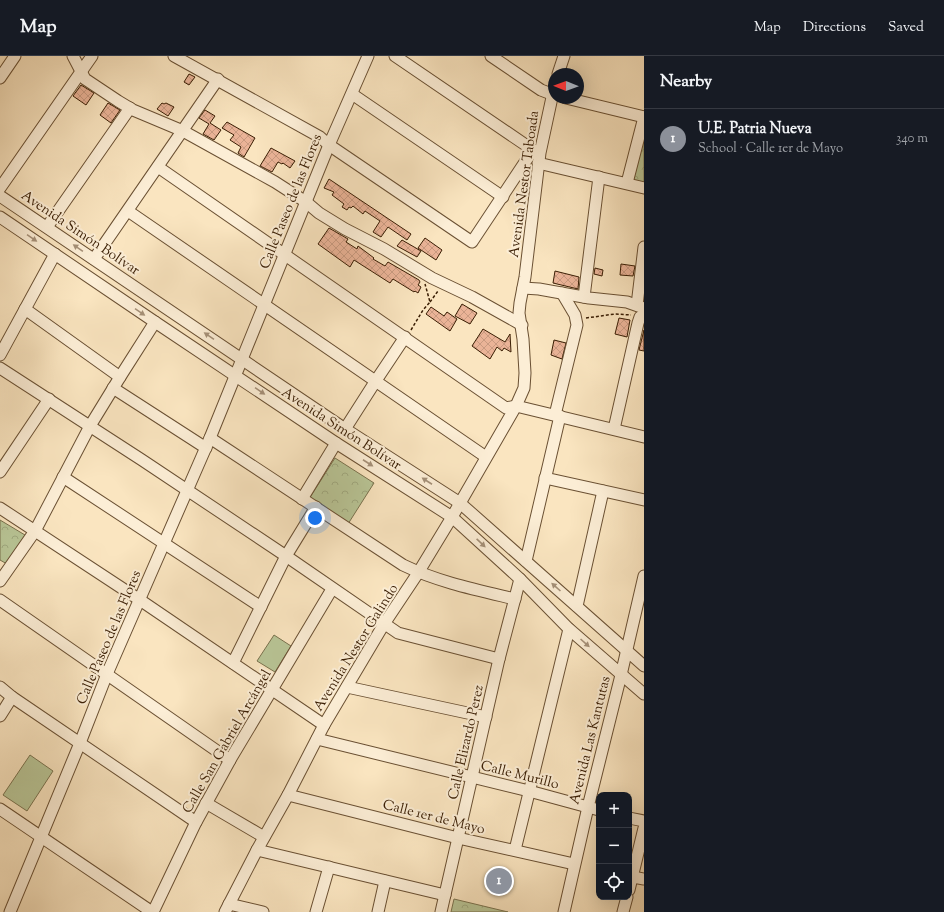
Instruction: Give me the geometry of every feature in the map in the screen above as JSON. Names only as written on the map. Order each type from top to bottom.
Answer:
[{"type":"street","points":[[0,78],[15,56]]},
{"type":"street","points":[[73,56],[80,72],[93,86],[130,108],[183,131],[274,182],[306,202],[331,221],[422,272],[472,297],[522,325]]},
{"type":"street","points":[[0,188],[92,56]]},
{"type":"street","points":[[174,56],[218,79],[320,137],[329,145],[472,242],[503,197],[537,156]]},
{"type":"street","name":"Calle Paseo de las Flores","points":[[10,912],[42,837],[107,674],[208,443],[329,145],[368,56]]},
{"type":"street","points":[[395,56],[537,156],[599,177],[644,188]]},
{"type":"street","points":[[492,56],[541,90],[548,91]]},
{"type":"street","points":[[560,68],[564,56]]},
{"type":"street","points":[[94,259],[218,79]]},
{"type":"street","points":[[352,94],[503,197]]},
{"type":"street","points":[[584,102],[644,117],[627,184]]},
{"type":"street","name":"Avenida Nestor Taboada","points":[[524,283],[537,156],[550,104]]},
{"type":"street","points":[[47,227],[130,108]]},
{"type":"street","points":[[158,167],[506,408],[516,406],[644,437]]},
{"type":"street","points":[[584,297],[599,177]]},
{"type":"street","name":"Avenida Simón Bolívar","points":[[0,196],[345,429],[460,503],[644,666]]},
{"type":"street","points":[[128,211],[486,457]]},
{"type":"street","name":"Avenida Simón Bolívar","points":[[0,217],[336,443],[452,517],[520,579],[569,629],[644,694]]},
{"type":"street","points":[[460,503],[516,406],[524,388],[525,357],[522,325],[519,313],[524,283],[539,289],[584,297],[627,302],[640,306],[644,247]]},
{"type":"street","points":[[0,355],[55,254]]},
{"type":"street","points":[[526,561],[577,325],[577,320],[572,308],[562,293]]},
{"type":"street","points":[[25,309],[120,377]]},
{"type":"street","points":[[614,429],[641,318]]},
{"type":"street","points":[[0,581],[35,530],[90,426],[155,322]]},
{"type":"street","points":[[345,429],[405,338]]},
{"type":"street","points":[[0,368],[286,556],[398,633],[499,659]]},
{"type":"street","points":[[113,388],[316,507],[402,565],[418,573],[515,600]]},
{"type":"street","points":[[0,472],[49,399]]},
{"type":"street","points":[[302,499],[336,443]]},
{"type":"street","points":[[63,477],[261,607]]},
{"type":"street","points":[[545,478],[644,500]]},
{"type":"street","points":[[577,606],[603,490]]},
{"type":"street","name":"Avenida Nestor Galindo","points":[[227,908],[256,850],[288,795],[324,725],[384,624],[418,573],[460,503]]},
{"type":"street","points":[[233,663],[286,556],[316,507]]},
{"type":"street","points":[[0,508],[140,600],[324,725]]},
{"type":"street","name":"Avenida Las Kantutas","points":[[564,912],[574,864],[627,650],[639,622],[644,576]]},
{"type":"street","name":"Calle Elizardo Perez","points":[[441,912],[499,659],[520,579]]},
{"type":"street","name":"Calle San Gabriel Arcángel","points":[[153,912],[206,803],[332,589]]},
{"type":"street","points":[[0,600],[230,760]]},
{"type":"street","points":[[515,850],[569,629]]},
{"type":"street","points":[[0,687],[12,697],[196,822]]},
{"type":"street","points":[[347,687],[486,717]]},
{"type":"street","points":[[0,716],[12,697]]},
{"type":"street","name":"Calle Murillo","points":[[318,739],[529,791],[596,809]]},
{"type":"street","name":"Calle 1er de Mayo","points":[[288,795],[458,838],[574,864]]},
{"type":"street","points":[[206,803],[264,836]]},
{"type":"street","points":[[0,809],[153,912]]},
{"type":"street","points":[[632,819],[644,821]]},
{"type":"street","points":[[644,828],[632,877],[644,880]]},
{"type":"street","points":[[256,850],[445,895]]},
{"type":"street","points":[[316,912],[329,867]]},
{"type":"street","points":[[378,912],[385,881]]},
{"type":"street","points":[[623,912],[626,900]]},
{"type":"street","points":[[227,908],[263,912]]},
{"type":"path","points":[[422,272],[430,302]]},
{"type":"path","points":[[405,338],[423,310],[444,283]]},
{"type":"path","points":[[577,320],[592,316],[619,314],[641,318]]},
{"type":"green space","points":[[644,125],[644,183],[633,181]]},
{"type":"green space","points":[[335,458],[374,483],[348,524],[309,499]]},
{"type":"green space","points":[[0,520],[25,535],[7,564],[0,560]]},
{"type":"green space","points":[[274,635],[291,646],[275,672],[257,661]]},
{"type":"green space","points":[[30,755],[53,771],[27,811],[3,795]]},
{"type":"green space","points":[[454,899],[508,912],[451,912]]},
{"type":"building","points":[[189,74],[195,77],[189,85],[184,82]]},
{"type":"building","points":[[81,85],[94,93],[86,105],[73,96]]},
{"type":"building","points":[[108,103],[120,110],[111,123],[100,115]]},
{"type":"building","points":[[162,103],[166,103],[174,107],[168,116],[157,109]]},
{"type":"building","points":[[205,110],[215,116],[210,123],[221,130],[214,140],[203,134],[209,124],[199,118]]},
{"type":"building","points":[[227,122],[255,138],[244,157],[238,153],[241,147],[230,140],[234,135],[222,128]]},
{"type":"building","points":[[271,148],[295,161],[290,168],[283,163],[278,162],[272,172],[260,166]]},
{"type":"building","points":[[329,179],[411,234],[407,240],[388,227],[381,237],[373,232],[380,221],[365,211],[363,214],[353,206],[351,208],[349,207],[347,210],[342,207],[344,204],[332,195],[334,192],[324,188]]},
{"type":"building","points":[[329,228],[348,239],[346,242],[357,249],[358,246],[374,258],[373,259],[385,266],[388,262],[419,280],[420,282],[418,285],[421,287],[418,293],[393,279],[390,283],[354,260],[350,267],[318,244]]},
{"type":"building","points":[[425,238],[442,250],[436,260],[418,248]]},
{"type":"building","points":[[402,240],[421,251],[417,257],[397,246]]},
{"type":"building","points":[[621,264],[635,266],[633,276],[620,275]]},
{"type":"building","points":[[595,268],[603,270],[602,276],[594,274]]},
{"type":"building","points":[[555,271],[579,277],[578,289],[553,283]]},
{"type":"building","points":[[462,304],[477,313],[470,324],[455,316]]},
{"type":"building","points":[[431,307],[444,316],[447,312],[457,319],[450,331],[426,314]]},
{"type":"building","points":[[619,318],[630,320],[627,337],[615,334]]},
{"type":"building","points":[[483,329],[505,342],[510,334],[511,352],[504,348],[502,351],[497,347],[490,359],[472,346]]},
{"type":"building","points":[[644,330],[644,351],[639,350]]},
{"type":"building","points":[[554,340],[566,343],[562,359],[551,355]]},
{"type":"place","name":"U.E. Patria Nueva","points":[[499,881]]}]
